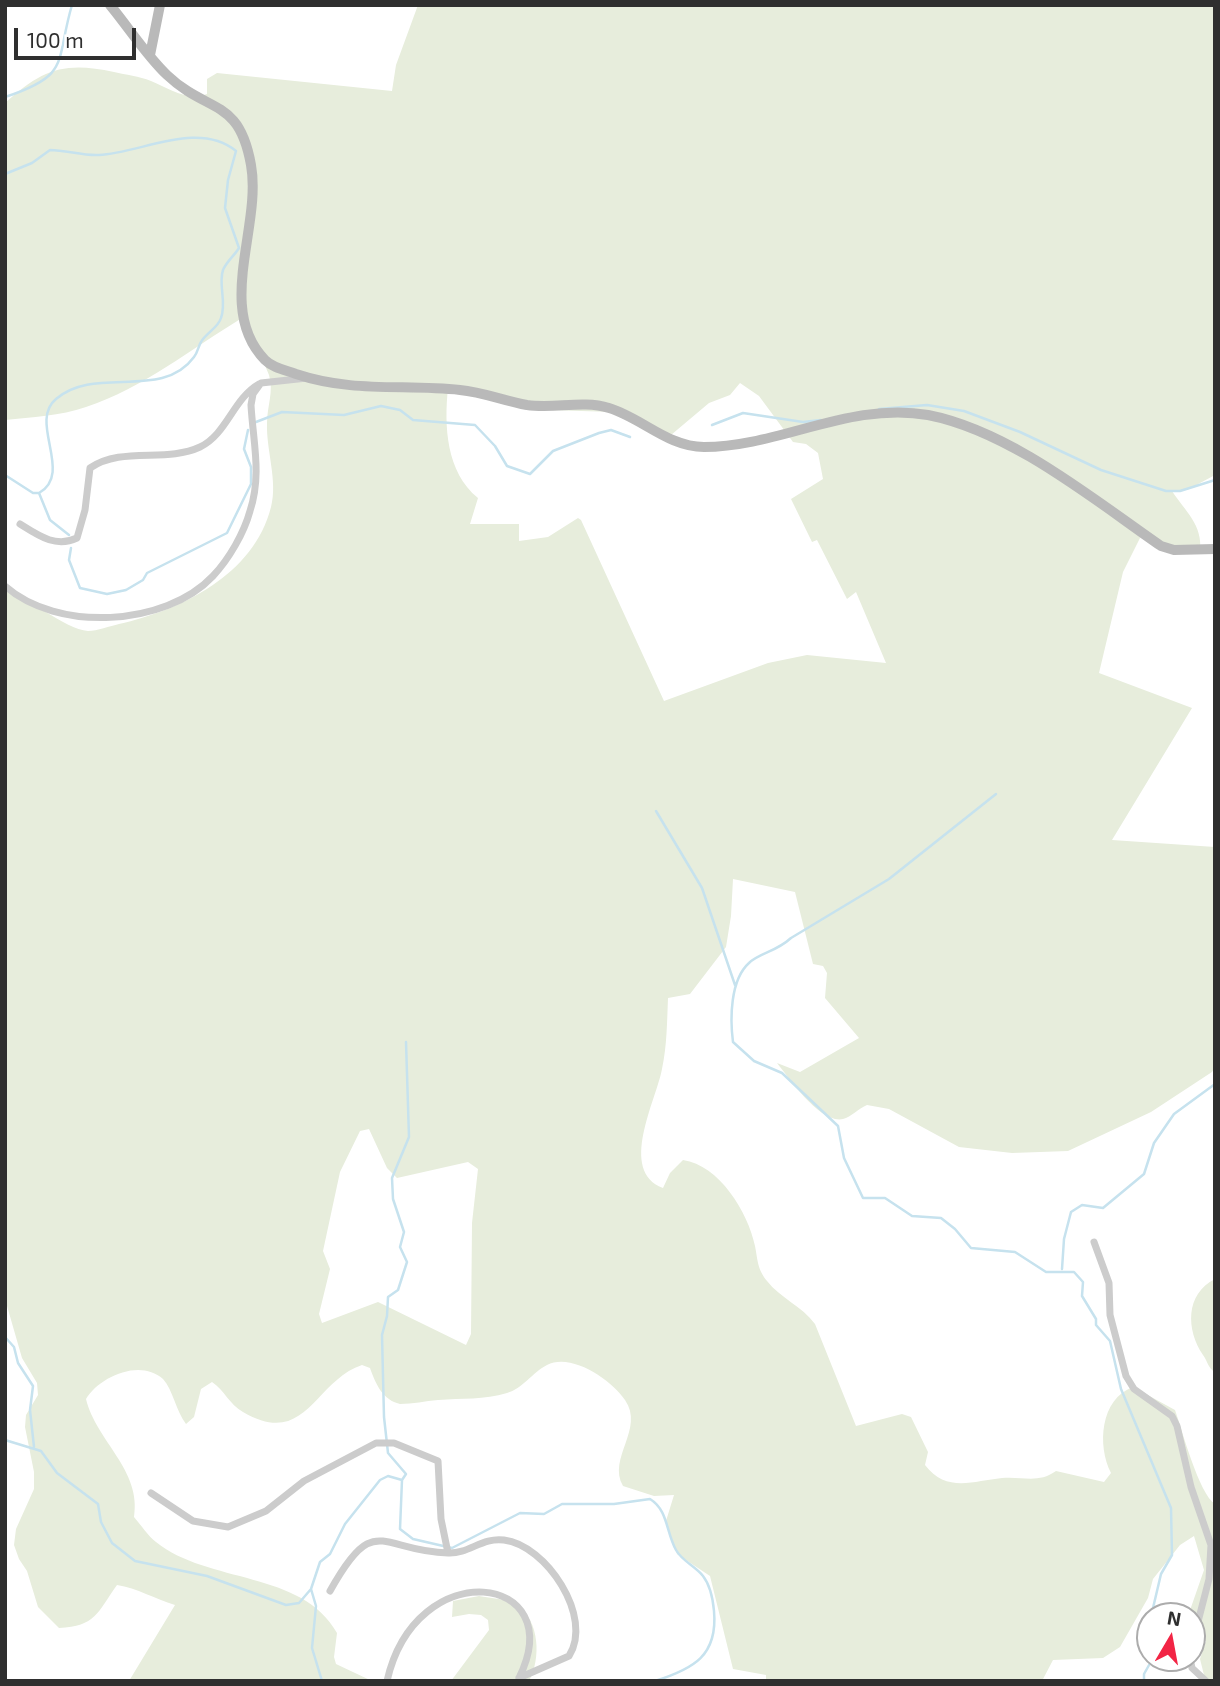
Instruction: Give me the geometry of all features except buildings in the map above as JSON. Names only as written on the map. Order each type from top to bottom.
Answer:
[{"type":"street","points":[[110,5],[150,55],[177,83],[224,109],[237,122],[252,169],[252,204],[242,291],[248,329],[264,359],[272,366],[307,378],[375,388],[458,390],[526,404],[600,405],[634,418],[690,447],[743,444],[798,428],[870,415],[926,415],[976,431],[1016,451],[1161,546],[1181,551],[1215,548]]},
{"type":"street","points":[[150,55],[160,5]]},
{"type":"street","points":[[20,524],[53,542],[66,543],[77,538],[85,510],[90,468],[99,462],[116,458],[186,452],[202,446],[213,439],[240,398],[261,383],[307,378]]},
{"type":"street","points":[[5,586],[36,606],[67,615],[97,618],[147,612],[185,596],[213,576],[240,536],[255,494],[258,452],[250,405],[253,394],[261,383]]},
{"type":"street","points":[[1094,1242],[1109,1283],[1111,1315],[1126,1376],[1133,1389],[1172,1416],[1177,1426],[1191,1487],[1211,1545],[1209,1579],[1203,1602]]},
{"type":"street","points":[[151,1493],[193,1521],[220,1527],[235,1526],[266,1511],[304,1481],[361,1449],[376,1443],[394,1443],[438,1461],[441,1519],[448,1553]]},
{"type":"street","points":[[330,1591],[344,1565],[370,1541],[384,1540],[448,1553],[464,1550],[480,1541],[513,1542],[531,1551],[568,1592],[574,1628],[573,1649],[562,1660],[518,1679]]},
{"type":"street","points":[[387,1681],[403,1640],[423,1612],[450,1597],[475,1592],[508,1597],[523,1613],[529,1647],[518,1679]]},
{"type":"green space","points":[[418,5],[1215,5],[1215,475],[1187,490],[1172,491],[1196,526],[1200,551],[1169,546],[1143,532],[1123,572],[1099,673],[1192,708],[1112,840],[1215,847],[1215,1067],[1212,1072],[1151,1112],[1068,1151],[1012,1153],[959,1147],[889,1109],[867,1105],[846,1118],[834,1119],[815,1108],[777,1063],[800,1072],[859,1038],[825,998],[827,973],[823,966],[813,964],[795,892],[733,879],[726,947],[690,994],[668,998],[664,1060],[643,1134],[641,1151],[643,1167],[650,1179],[663,1188],[670,1173],[683,1160],[696,1164],[720,1180],[746,1219],[758,1264],[764,1276],[772,1287],[815,1324],[856,1426],[902,1414],[911,1417],[928,1452],[925,1465],[942,1479],[970,1483],[1002,1478],[1036,1478],[1056,1471],[1104,1482],[1111,1473],[1104,1450],[1104,1424],[1108,1412],[1122,1393],[1133,1387],[1175,1410],[1197,1475],[1215,1504],[1215,1681],[1205,1679],[1203,1672],[1206,1672],[1206,1602],[1193,1602],[1204,1570],[1194,1536],[1180,1545],[1153,1579],[1146,1602],[1136,1602],[1136,1619],[1120,1647],[1103,1658],[1053,1660],[1042,1681],[766,1681],[766,1675],[733,1669],[710,1576],[677,1554],[666,1521],[674,1495],[654,1496],[623,1486],[619,1465],[631,1422],[625,1400],[601,1377],[567,1362],[547,1365],[518,1388],[498,1395],[400,1404],[385,1395],[370,1368],[362,1365],[332,1384],[296,1418],[281,1423],[264,1421],[243,1412],[212,1382],[201,1389],[194,1417],[186,1424],[163,1379],[143,1370],[132,1370],[110,1377],[86,1399],[99,1429],[125,1470],[135,1500],[134,1517],[153,1540],[177,1555],[201,1565],[278,1588],[301,1598],[321,1613],[337,1633],[334,1657],[336,1664],[372,1681],[129,1681],[175,1605],[117,1585],[100,1610],[88,1621],[59,1628],[38,1607],[27,1571],[14,1545],[16,1529],[34,1489],[34,1472],[25,1427],[26,1415],[38,1395],[37,1383],[22,1358],[5,1299],[5,583],[56,618],[88,631],[143,618],[167,609],[212,586],[249,552],[262,531],[271,507],[273,476],[267,433],[271,393],[269,375],[242,318],[147,379],[107,399],[66,412],[5,420],[5,103],[43,75],[82,67],[137,77],[193,96],[207,94],[207,79],[217,73],[392,91],[396,65]],"holes":[[[740,383],[759,396],[793,442],[806,444],[818,453],[823,479],[791,499],[812,542],[817,540],[847,599],[856,592],[886,663],[807,655],[768,663],[664,701],[581,520],[578,518],[548,537],[519,541],[519,524],[470,524],[478,498],[467,487],[453,462],[447,433],[448,388],[548,410],[614,412],[671,435],[709,403],[730,395]],[[369,1129],[387,1168],[397,1178],[468,1162],[478,1169],[472,1223],[471,1334],[466,1345],[378,1302],[322,1323],[319,1314],[330,1269],[323,1251],[340,1172],[360,1131]]]},
{"type":"green space","points":[[1215,1279],[1215,1372],[1209,1367],[1197,1345],[1191,1313],[1198,1294]]},
{"type":"green space","points":[[479,1596],[513,1603],[525,1612],[534,1630],[537,1652],[529,1681],[451,1681],[489,1630],[488,1620],[481,1615],[452,1617],[453,1601]]},
{"type":"waterway","points":[[5,97],[26,89],[51,73],[61,53],[72,5]]},
{"type":"waterway","points":[[5,174],[32,163],[50,150],[99,155],[187,138],[204,138],[221,142],[236,151],[228,180],[225,208],[239,248],[223,270],[223,312],[219,322],[203,339],[194,357],[180,370],[147,381],[90,384],[72,389],[56,399],[49,409],[46,421],[52,473],[49,484],[39,493]]},
{"type":"waterway","points":[[879,409],[927,405],[964,411],[1020,432],[1101,470],[1166,491],[1180,491],[1215,480]]},
{"type":"waterway","points":[[256,422],[282,412],[344,415],[381,406],[400,410],[413,420],[475,425],[495,446],[507,466],[530,474],[553,451],[599,433],[611,430],[630,437]]},
{"type":"waterway","points":[[712,425],[743,413],[803,422],[821,420]]},
{"type":"waterway","points":[[71,548],[69,560],[80,588],[107,594],[126,590],[143,580],[147,573],[227,533],[251,484],[251,467],[244,449],[248,430]]},
{"type":"waterway","points":[[5,475],[33,493],[39,493]]},
{"type":"waterway","points":[[39,493],[50,520],[69,535]]},
{"type":"waterway","points":[[996,794],[889,879],[749,963],[735,989],[732,1011],[733,1042],[754,1061],[782,1073],[838,1126],[844,1158],[863,1198],[885,1198],[912,1216],[941,1218],[955,1229],[971,1248],[1015,1252],[1046,1272],[1074,1272],[1083,1282],[1082,1296],[1096,1319],[1096,1325],[1110,1341],[1121,1389],[1171,1508],[1172,1555],[1161,1574],[1154,1602]]},
{"type":"waterway","points":[[656,811],[702,888],[735,985]]},
{"type":"waterway","points":[[406,1042],[409,1137],[392,1178],[393,1199],[404,1232],[400,1247],[407,1262],[398,1290],[388,1297],[382,1335],[384,1417],[388,1453],[406,1474],[402,1480],[400,1529],[413,1539],[452,1548],[520,1513],[544,1514],[562,1504],[614,1504],[650,1499],[664,1515],[679,1554],[700,1572],[705,1580],[711,1593],[714,1611],[712,1639],[707,1650],[681,1671],[655,1681]]},
{"type":"waterway","points":[[1062,1269],[1064,1239],[1071,1212],[1082,1205],[1103,1208],[1144,1174],[1154,1143],[1174,1114],[1215,1084]]},
{"type":"waterway","points":[[5,1337],[14,1347],[18,1363],[33,1386],[30,1410],[34,1447]]},
{"type":"waterway","points":[[5,1440],[41,1451],[57,1473],[98,1504],[101,1522],[112,1543],[135,1561],[207,1576],[286,1605],[299,1603],[311,1589],[320,1562],[330,1554],[345,1524],[380,1480],[388,1476],[402,1480]]},
{"type":"waterway","points":[[311,1589],[316,1606],[312,1648],[322,1681]]},
{"type":"waterway","points":[[1144,1681],[1145,1672]]}]
